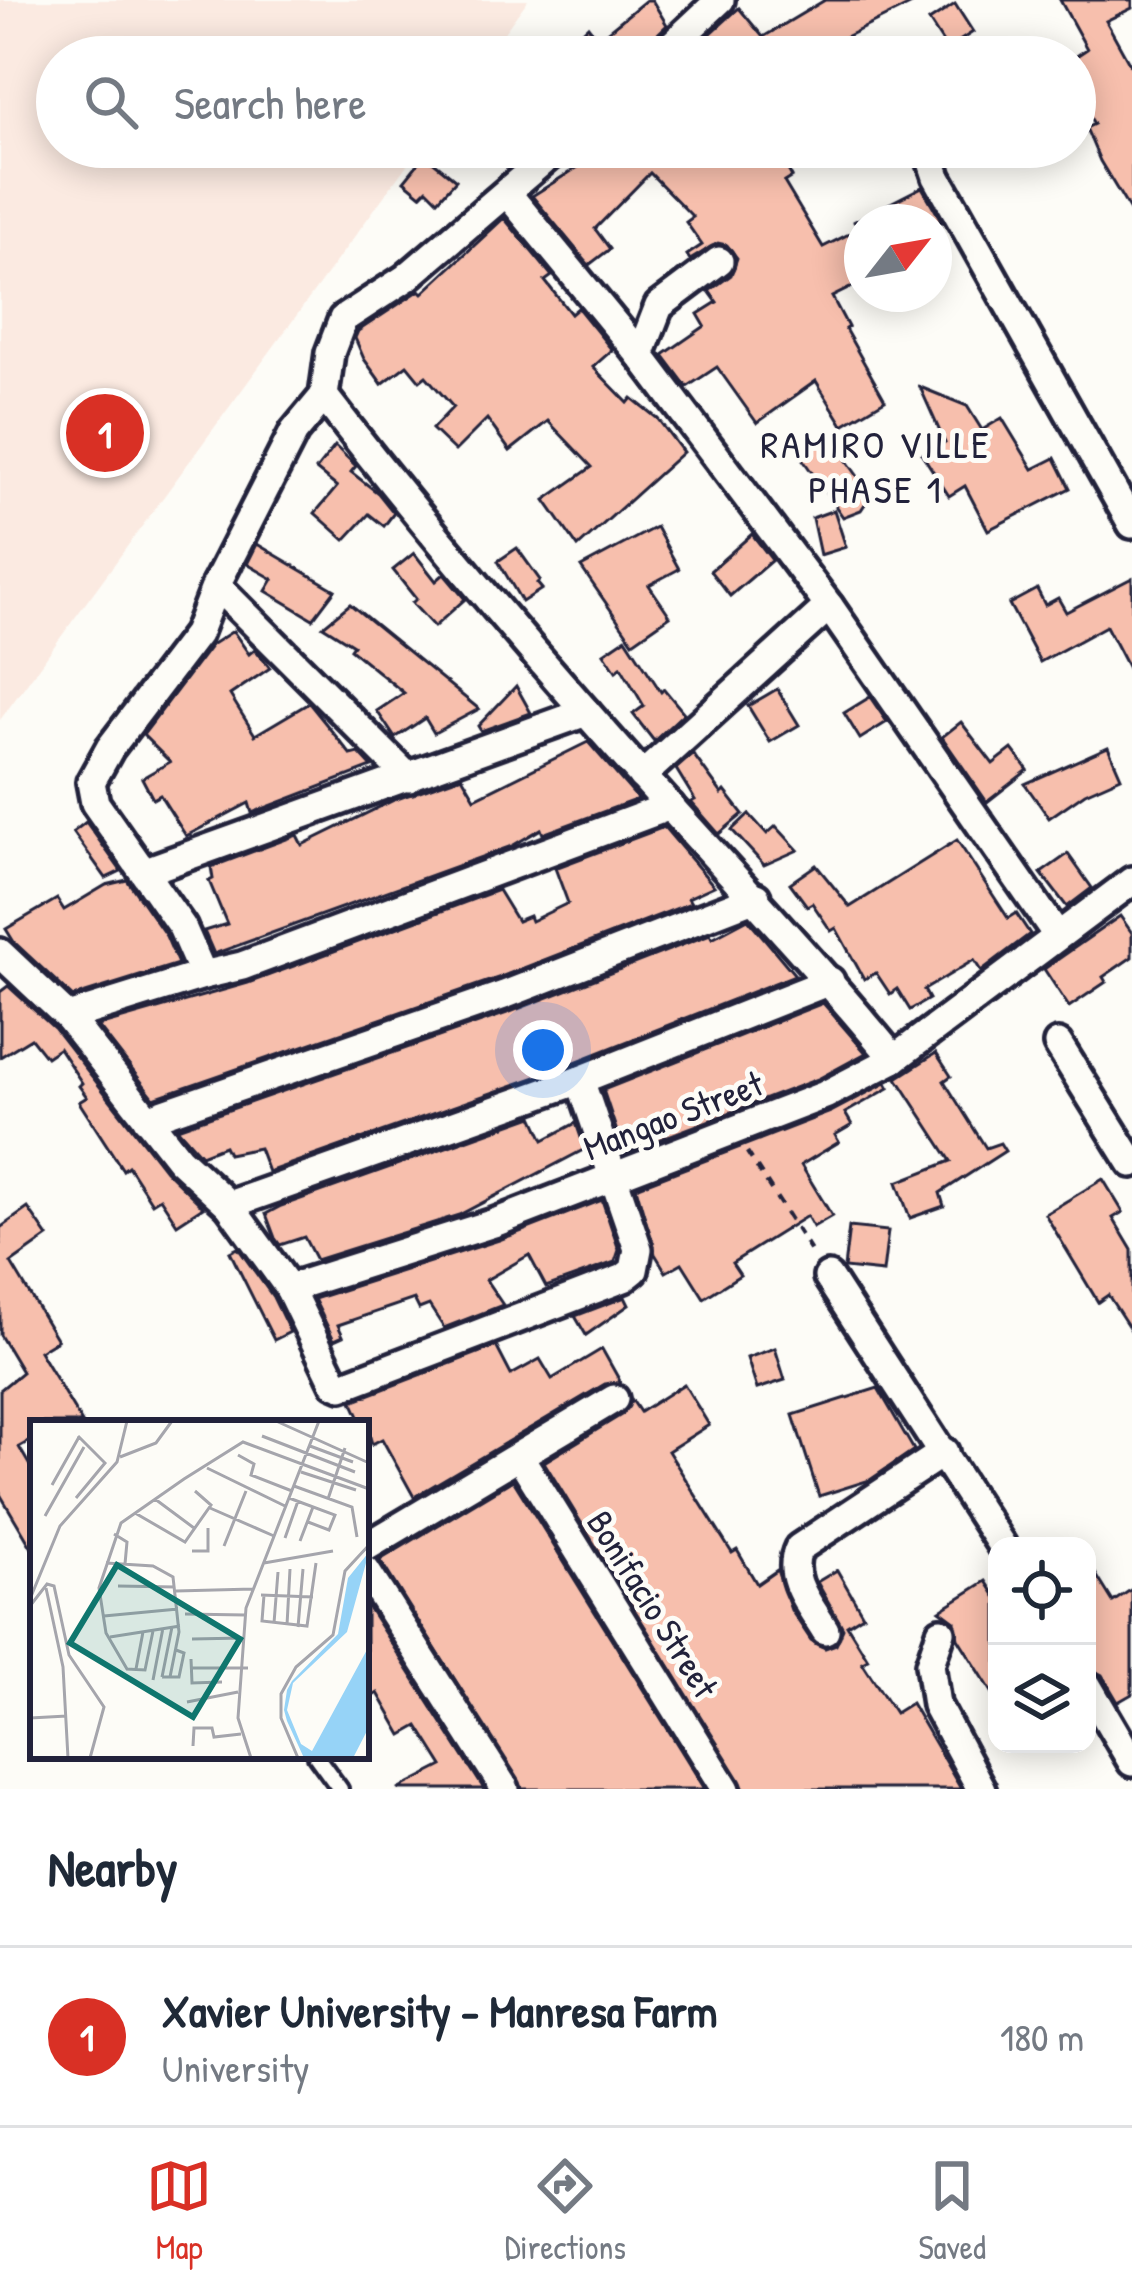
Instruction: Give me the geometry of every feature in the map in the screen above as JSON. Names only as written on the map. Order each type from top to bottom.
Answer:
[{"type":"street","points":[[681,36],[720,0]]},
{"type":"street","points":[[203,975],[182,927],[95,802],[91,782],[110,748],[197,634],[216,585],[294,432],[323,396],[330,353],[344,319],[406,278],[536,168]]},
{"type":"street","points":[[934,168],[1132,524]]},
{"type":"street","points":[[507,194],[640,355],[829,606],[1057,935]]},
{"type":"street","points":[[640,355],[659,306],[719,261]]},
{"type":"street","points":[[323,396],[586,712],[756,897],[895,1059]]},
{"type":"street","points":[[216,585],[409,778]]},
{"type":"street","points":[[642,776],[829,606]]},
{"type":"street","points":[[146,871],[586,712]]},
{"type":"street","points":[[68,1017],[242,966],[670,806]]},
{"type":"street","name":"Mangao Street","points":[[289,1288],[494,1223],[825,1095],[895,1059],[1132,881]]},
{"type":"street","points":[[147,1119],[504,995],[756,897]]},
{"type":"street","points":[[0,953],[68,1017],[179,1159],[229,1205],[289,1288],[335,1383],[341,1386],[624,1278],[634,1270],[638,1249],[580,1080]]},
{"type":"street","points":[[229,1205],[580,1080],[830,981]]},
{"type":"street","points":[[1058,1044],[1132,1163]]},
{"type":"street","points":[[828,1277],[996,1537]]},
{"type":"street","points":[[369,1545],[614,1399]]},
{"type":"street","points":[[826,1630],[794,1575],[793,1562],[800,1548],[944,1452]]},
{"type":"street","name":"Bonifacio Street","points":[[520,1457],[726,1789]]},
{"type":"street","points":[[369,1576],[506,1789]]},
{"type":"street","points":[[941,1632],[930,1664],[936,1705],[981,1789]]},
{"type":"street","points":[[1096,1700],[1132,1762]]},
{"type":"lane","points":[[318,1759],[340,1789]]},
{"type":"path","points":[[735,1131],[767,1189],[828,1277]]},
{"type":"shaded area","points":[[0,0],[528,0],[501,36],[36,36],[36,168],[405,168],[0,720]]},
{"type":"building","points":[[646,0],[652,0],[667,25],[655,36],[602,36]]},
{"type":"building","points":[[825,0],[920,0],[847,36],[765,36]]},
{"type":"building","points":[[1060,0],[1132,0],[1132,8],[1106,21],[1132,68],[1132,214],[1096,152],[1096,36],[1080,36]]},
{"type":"building","points":[[955,4],[973,32],[939,36],[929,21]]},
{"type":"building","points":[[739,8],[762,36],[708,36]]},
{"type":"building","points":[[588,26],[596,36],[577,36]]},
{"type":"building","points":[[414,168],[441,168],[456,180],[438,200],[427,189],[421,195],[404,181]]},
{"type":"building","points":[[576,168],[787,168],[792,177],[784,182],[823,247],[844,236],[844,291],[832,297],[885,400],[843,425],[816,381],[757,423],[717,367],[687,387],[663,355],[705,326],[698,314],[717,302],[709,291],[731,275],[737,258],[727,245],[718,243],[690,260],[687,255],[702,245],[686,222],[693,217],[650,173],[595,229],[610,249],[589,265],[532,196]]},
{"type":"building","points":[[922,187],[932,204],[888,204]]},
{"type":"building","points":[[504,218],[552,276],[545,281],[571,314],[578,308],[612,350],[593,367],[628,403],[632,398],[658,419],[683,452],[578,547],[545,500],[592,467],[548,421],[510,451],[487,419],[455,451],[432,429],[453,407],[426,376],[420,381],[407,365],[382,384],[355,338],[358,331],[420,290],[423,293]]},
{"type":"building","points":[[920,387],[967,406],[982,430],[1002,418],[1033,469],[1055,458],[1070,488],[988,530],[965,486],[949,496],[922,454],[945,443]]},
{"type":"building","points":[[828,434],[871,495],[861,510],[843,517],[799,454]]},
{"type":"building","points":[[335,446],[356,466],[351,472],[394,513],[384,526],[369,514],[345,540],[315,513],[337,487],[316,470]]},
{"type":"building","points":[[834,510],[846,547],[820,555],[812,518]]},
{"type":"building","points":[[656,527],[679,569],[649,585],[670,616],[633,642],[581,567]]},
{"type":"building","points":[[752,534],[772,560],[730,596],[710,571]]},
{"type":"building","points":[[257,544],[335,590],[313,619],[266,591],[273,579],[247,564]]},
{"type":"building","points":[[517,548],[542,589],[522,602],[498,561]]},
{"type":"building","points":[[414,553],[436,581],[444,574],[465,599],[434,627],[412,603],[416,599],[393,570]]},
{"type":"building","points":[[1132,578],[1132,676],[1106,626],[1040,662],[1009,604],[1037,589],[1045,605],[1058,598],[1066,612]]},
{"type":"building","points":[[350,604],[479,709],[434,733],[425,718],[395,738],[377,711],[404,693],[350,649],[353,645],[323,626]]},
{"type":"building","points":[[233,631],[249,654],[255,649],[270,668],[230,695],[255,735],[309,703],[351,755],[359,753],[372,767],[252,813],[249,803],[186,836],[160,795],[153,799],[142,778],[170,762],[143,735],[211,645]]},
{"type":"building","points":[[626,638],[661,692],[664,689],[684,713],[654,741],[633,714],[644,706],[621,667],[616,671],[604,653]]},
{"type":"building","points":[[516,686],[531,713],[481,731],[478,726]]},
{"type":"building","points":[[777,689],[799,725],[770,742],[748,706]]},
{"type":"building","points":[[870,697],[887,722],[860,739],[844,713]]},
{"type":"building","points":[[961,722],[993,764],[1012,749],[1028,770],[987,802],[942,737]]},
{"type":"building","points":[[588,742],[638,799],[543,834],[541,829],[512,846],[214,954],[204,931],[227,924],[209,881],[213,879],[211,867],[297,835],[302,845],[394,800],[462,776],[475,798]]},
{"type":"building","points":[[1108,747],[1121,777],[1085,793],[1049,818],[1025,784]]},
{"type":"building","points":[[693,754],[743,814],[719,834],[691,802],[695,800],[676,769]]},
{"type":"building","points":[[749,814],[767,834],[776,826],[798,850],[764,865],[732,830]]},
{"type":"building","points":[[86,822],[121,871],[106,878],[73,832]]},
{"type":"building","points":[[664,827],[714,886],[688,898],[691,903],[498,978],[154,1098],[98,1026],[248,983],[498,890],[517,921],[529,916],[531,921],[568,903],[555,868]]},
{"type":"building","points":[[957,840],[1008,918],[1016,913],[1030,934],[981,971],[974,960],[924,990],[929,999],[910,1010],[897,989],[890,994],[876,973],[864,979],[836,928],[831,931],[812,903],[807,906],[790,883],[816,865],[850,907]]},
{"type":"building","points":[[1068,854],[1092,888],[1067,907],[1041,873]]},
{"type":"building","points":[[127,880],[166,936],[178,964],[73,997],[6,929],[57,899],[64,910],[106,885]]},
{"type":"building","points":[[1120,916],[1132,933],[1132,957],[1069,1007],[1044,969]]},
{"type":"building","points":[[748,919],[795,975],[545,1074],[268,1172],[259,1148],[228,1154],[224,1146],[201,1155],[177,1128],[510,1012],[710,934],[712,938]]},
{"type":"building","points":[[8,986],[55,1029],[165,1170],[203,1207],[177,1224],[160,1198],[152,1203],[128,1166],[123,1170],[79,1102],[87,1097],[79,1086],[82,1083],[59,1048],[46,1057],[31,1038],[0,1057],[0,992]]},
{"type":"building","points":[[823,1003],[866,1053],[818,1079],[624,1153],[603,1090]]},
{"type":"building","points":[[936,1053],[951,1076],[944,1081],[986,1148],[1000,1143],[1005,1151],[940,1193],[944,1206],[910,1218],[897,1182],[951,1161],[897,1078]]},
{"type":"building","points":[[886,1083],[889,1088],[845,1113],[852,1125],[835,1135],[839,1142],[801,1165],[832,1216],[813,1227],[807,1216],[732,1263],[740,1275],[704,1298],[682,1263],[666,1272],[655,1254],[636,1187],[831,1112]]},
{"type":"building","points":[[533,1116],[544,1140],[576,1123],[585,1149],[459,1215],[316,1260],[304,1237],[280,1245],[275,1238],[266,1214],[281,1206]]},
{"type":"building","points":[[1103,1179],[1123,1212],[1113,1218],[1132,1250],[1132,1332],[1108,1295],[1098,1302],[1045,1214]]},
{"type":"building","points":[[602,1200],[619,1250],[615,1262],[546,1287],[529,1255],[486,1280],[503,1305],[444,1328],[429,1305],[419,1309],[414,1299],[338,1325],[343,1336],[334,1340],[314,1299],[499,1240]]},
{"type":"building","points":[[28,1208],[48,1237],[11,1263],[57,1340],[39,1351],[80,1420],[30,1420],[30,1441],[19,1447],[30,1466],[30,1545],[0,1494],[0,1390],[22,1372],[0,1335],[0,1228]]},
{"type":"building","points":[[849,1227],[888,1231],[883,1272],[844,1268]]},
{"type":"building","points":[[238,1248],[273,1297],[290,1332],[274,1340],[230,1252]]},
{"type":"building","points":[[625,1297],[629,1305],[586,1335],[575,1316]]},
{"type":"building","points":[[496,1346],[511,1375],[540,1359],[552,1379],[602,1349],[621,1383],[605,1384],[414,1497],[382,1439],[372,1444],[369,1420],[361,1420],[352,1401]]},
{"type":"building","points":[[775,1348],[785,1380],[757,1389],[747,1358]]},
{"type":"building","points":[[684,1384],[709,1425],[668,1451],[732,1553],[737,1550],[757,1584],[777,1570],[791,1610],[811,1640],[825,1648],[836,1644],[843,1628],[817,1582],[837,1570],[863,1615],[847,1625],[868,1659],[862,1662],[895,1713],[911,1703],[961,1789],[744,1789],[544,1462],[623,1414],[632,1400],[640,1412]]},
{"type":"building","points":[[878,1388],[914,1450],[870,1480],[819,1496],[793,1415]]},
{"type":"building","points":[[513,1480],[705,1789],[523,1789],[380,1560]]},
{"type":"building","points":[[1096,1575],[1113,1602],[1132,1589],[1132,1694],[1118,1702],[1096,1672]]},
{"type":"building","points":[[986,1581],[988,1584],[988,1686],[958,1638],[955,1621],[940,1610]]},
{"type":"building","points":[[369,1609],[484,1789],[398,1789],[443,1766],[418,1726],[402,1735],[378,1693],[369,1698]]},
{"type":"place","name":"Xavier University - Manresa Farm","points":[[105,433]]},
{"type":"district","name":"RAMIRO VILLE PHASE 1","points":[[876,466]]}]
